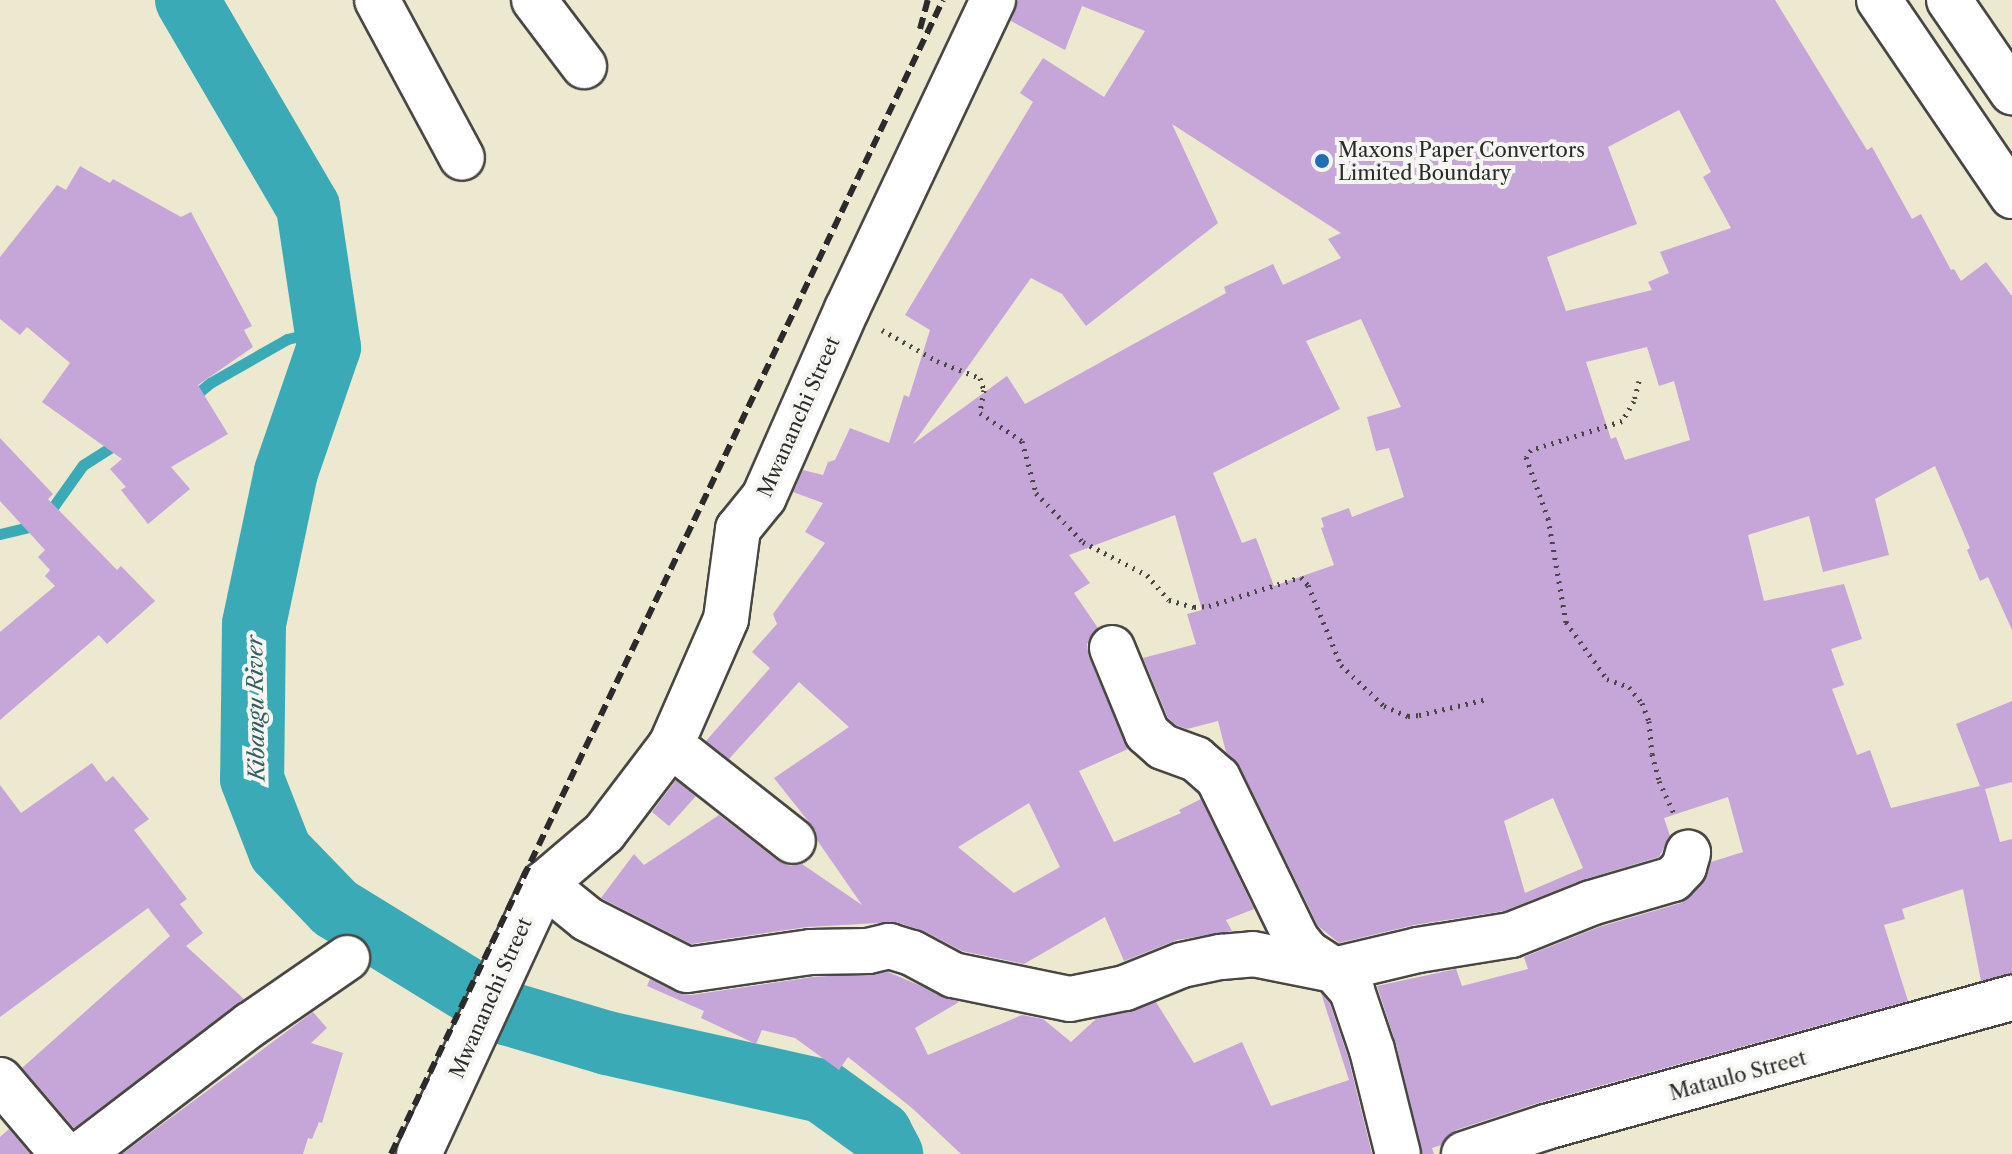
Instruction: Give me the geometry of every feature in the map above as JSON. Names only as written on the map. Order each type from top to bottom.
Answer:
[{"type":"street","points":[[377,0],[462,158]]},
{"type":"street","points":[[534,0],[584,66]]},
{"type":"street","name":"Mwananchi Street","points":[[419,1154],[544,884],[604,833],[671,745],[726,619],[738,529],[764,497],[847,309],[993,0]]},
{"type":"street","points":[[1879,0],[2012,196]]},
{"type":"street","points":[[1949,0],[2012,92]]},
{"type":"street","points":[[1112,648],[1147,733],[1163,747],[1196,759],[1218,778],[1297,940],[1308,953],[1334,970],[1352,991],[1361,1011],[1398,1154]]},
{"type":"street","points":[[671,745],[793,841]]},
{"type":"street","points":[[544,884],[587,919],[687,970],[811,952],[868,951],[889,946],[912,953],[953,975],[1070,999],[1125,988],[1182,965],[1221,957],[1253,954],[1334,970],[1418,950],[1511,935],[1591,903],[1673,879],[1684,867],[1688,853]]},
{"type":"street","points":[[81,1154],[250,1025],[347,958]]},
{"type":"street","name":"Mataulo Street","points":[[1464,1154],[1546,1127],[2012,998]]},
{"type":"street","points":[[0,1080],[63,1154]]},
{"type":"path","points":[[847,309],[908,346],[980,378],[984,390],[980,413],[1022,441],[1036,493],[1083,542],[1147,575],[1169,600],[1194,607],[1209,606],[1301,577],[1308,585],[1341,665],[1384,706],[1408,716],[1487,699]]},
{"type":"path","points":[[1639,381],[1634,401],[1622,421],[1531,450],[1526,457],[1548,518],[1566,622],[1607,679],[1629,687],[1642,703],[1649,721],[1652,754],[1659,781],[1670,808],[1685,829],[1688,853]]},
{"type":"building","points":[[1018,0],[1775,0],[1867,150],[1872,147],[1912,219],[1921,214],[1951,270],[1954,269],[1961,281],[1986,262],[2012,296],[2012,630],[1988,577],[1980,581],[1967,550],[1970,548],[1935,466],[1875,499],[1889,555],[1823,572],[1809,516],[1748,535],[1764,601],[1844,584],[1862,639],[1831,649],[1844,685],[1832,689],[1857,755],[1870,750],[1891,808],[1980,786],[1956,724],[2012,701],[2012,782],[1985,789],[2000,842],[2012,839],[2012,974],[1981,981],[1963,889],[1902,909],[1905,919],[1884,925],[1908,1001],[1538,1103],[1456,1130],[1441,1145],[1432,1148],[1434,1154],[1422,1154],[1396,1044],[1377,986],[1456,969],[1462,986],[1528,969],[1524,957],[1599,927],[1681,903],[1702,884],[1711,862],[1743,852],[1728,797],[1664,818],[1670,836],[1659,857],[1582,880],[1504,911],[1414,925],[1339,943],[1318,926],[1240,767],[1226,752],[1218,721],[1187,729],[1176,725],[1168,718],[1143,658],[1196,644],[1187,614],[1202,610],[1175,515],[1069,555],[1090,583],[1074,593],[1098,628],[1087,644],[1089,657],[1128,749],[1079,771],[1114,842],[1181,813],[1179,810],[1201,799],[1254,909],[1226,920],[1232,931],[1177,940],[1124,961],[1105,917],[1024,964],[962,951],[924,931],[896,922],[807,927],[691,944],[601,898],[634,854],[644,865],[719,815],[778,861],[790,866],[802,864],[862,905],[817,840],[816,831],[774,778],[849,727],[799,682],[729,759],[706,741],[770,668],[752,652],[777,624],[773,614],[825,543],[805,532],[823,503],[793,492],[803,470],[823,475],[828,462],[835,460],[850,428],[889,443],[904,395],[909,397],[930,330],[905,315],[1033,102],[1020,93],[1043,58],[1104,97],[1145,31],[1082,6],[1065,50],[1011,21]],"holes":[[[1679,110],[1711,172],[1703,177],[1731,228],[1660,252],[1669,273],[1648,282],[1652,290],[1566,311],[1547,257],[1637,224],[1608,147]],[[1172,124],[1341,233],[1328,239],[1341,258],[1283,285],[1273,264],[1224,287],[1226,293],[1025,404],[1007,376],[913,444],[1031,278],[1062,294],[1086,326],[1218,223]],[[1361,319],[1401,407],[1367,417],[1376,451],[1389,448],[1404,497],[1352,517],[1349,508],[1321,518],[1324,527],[1321,528],[1334,565],[1274,586],[1256,538],[1242,543],[1213,473],[1340,409],[1306,341]],[[1647,347],[1659,386],[1674,381],[1690,440],[1625,460],[1616,437],[1611,439],[1586,362]],[[1553,798],[1583,868],[1525,893],[1504,821]],[[1029,803],[1060,867],[1014,893],[958,847]]]},
{"type":"building","points":[[80,166],[110,183],[113,179],[181,217],[191,212],[252,326],[244,330],[253,347],[198,385],[228,434],[171,467],[190,489],[148,524],[121,490],[126,487],[110,469],[122,459],[42,402],[70,363],[27,327],[20,335],[0,319],[0,257],[57,185],[66,190]]},
{"type":"building","points":[[0,438],[53,494],[48,499],[117,570],[121,566],[155,601],[107,644],[99,635],[0,720],[0,632],[55,586],[45,576],[50,570],[38,557],[45,550],[0,501]]},
{"type":"building","points":[[92,763],[106,782],[113,776],[149,819],[134,830],[187,899],[180,904],[203,933],[186,946],[244,999],[74,1128],[22,1068],[170,936],[148,908],[0,1017],[0,785],[21,813]]},
{"type":"building","points":[[676,780],[696,796],[669,826],[652,812]]},
{"type":"building","points":[[888,972],[959,1002],[915,1028],[928,1055],[1022,1015],[1043,1019],[1071,1042],[1096,1019],[1156,1002],[1194,1063],[1242,1042],[1271,1106],[1349,1080],[1321,993],[1330,1004],[1348,1057],[1372,1154],[961,1154],[912,1108],[848,1057],[839,1070],[795,1038],[762,1030],[756,1044],[701,1018],[704,1011],[647,986],[650,979],[676,992],[691,995],[813,977]]},
{"type":"building","points":[[313,1012],[327,1028],[311,1043],[343,1053],[322,1123],[319,1122],[312,1139],[308,1138],[303,1154],[122,1154]]},
{"type":"building","points":[[9,1129],[30,1154],[0,1154],[0,1137]]},
{"type":"waterway","name":"Kibangu River","points":[[187,0],[308,207],[329,347],[286,472],[254,624],[252,779],[280,851],[335,908],[506,1013],[607,1043],[822,1091],[880,1133],[891,1154]]},
{"type":"waterway","points":[[192,398],[210,383],[287,339],[305,335],[324,338],[329,347]]},
{"type":"waterway","points":[[0,534],[41,524],[83,465],[121,441]]},
{"type":"railway","points":[[920,29],[928,0]]},
{"type":"railway","points":[[391,1154],[943,0]]},
{"type":"place","name":"Maxons Paper Convertors Limited Boundary","points":[[1322,161]]}]
